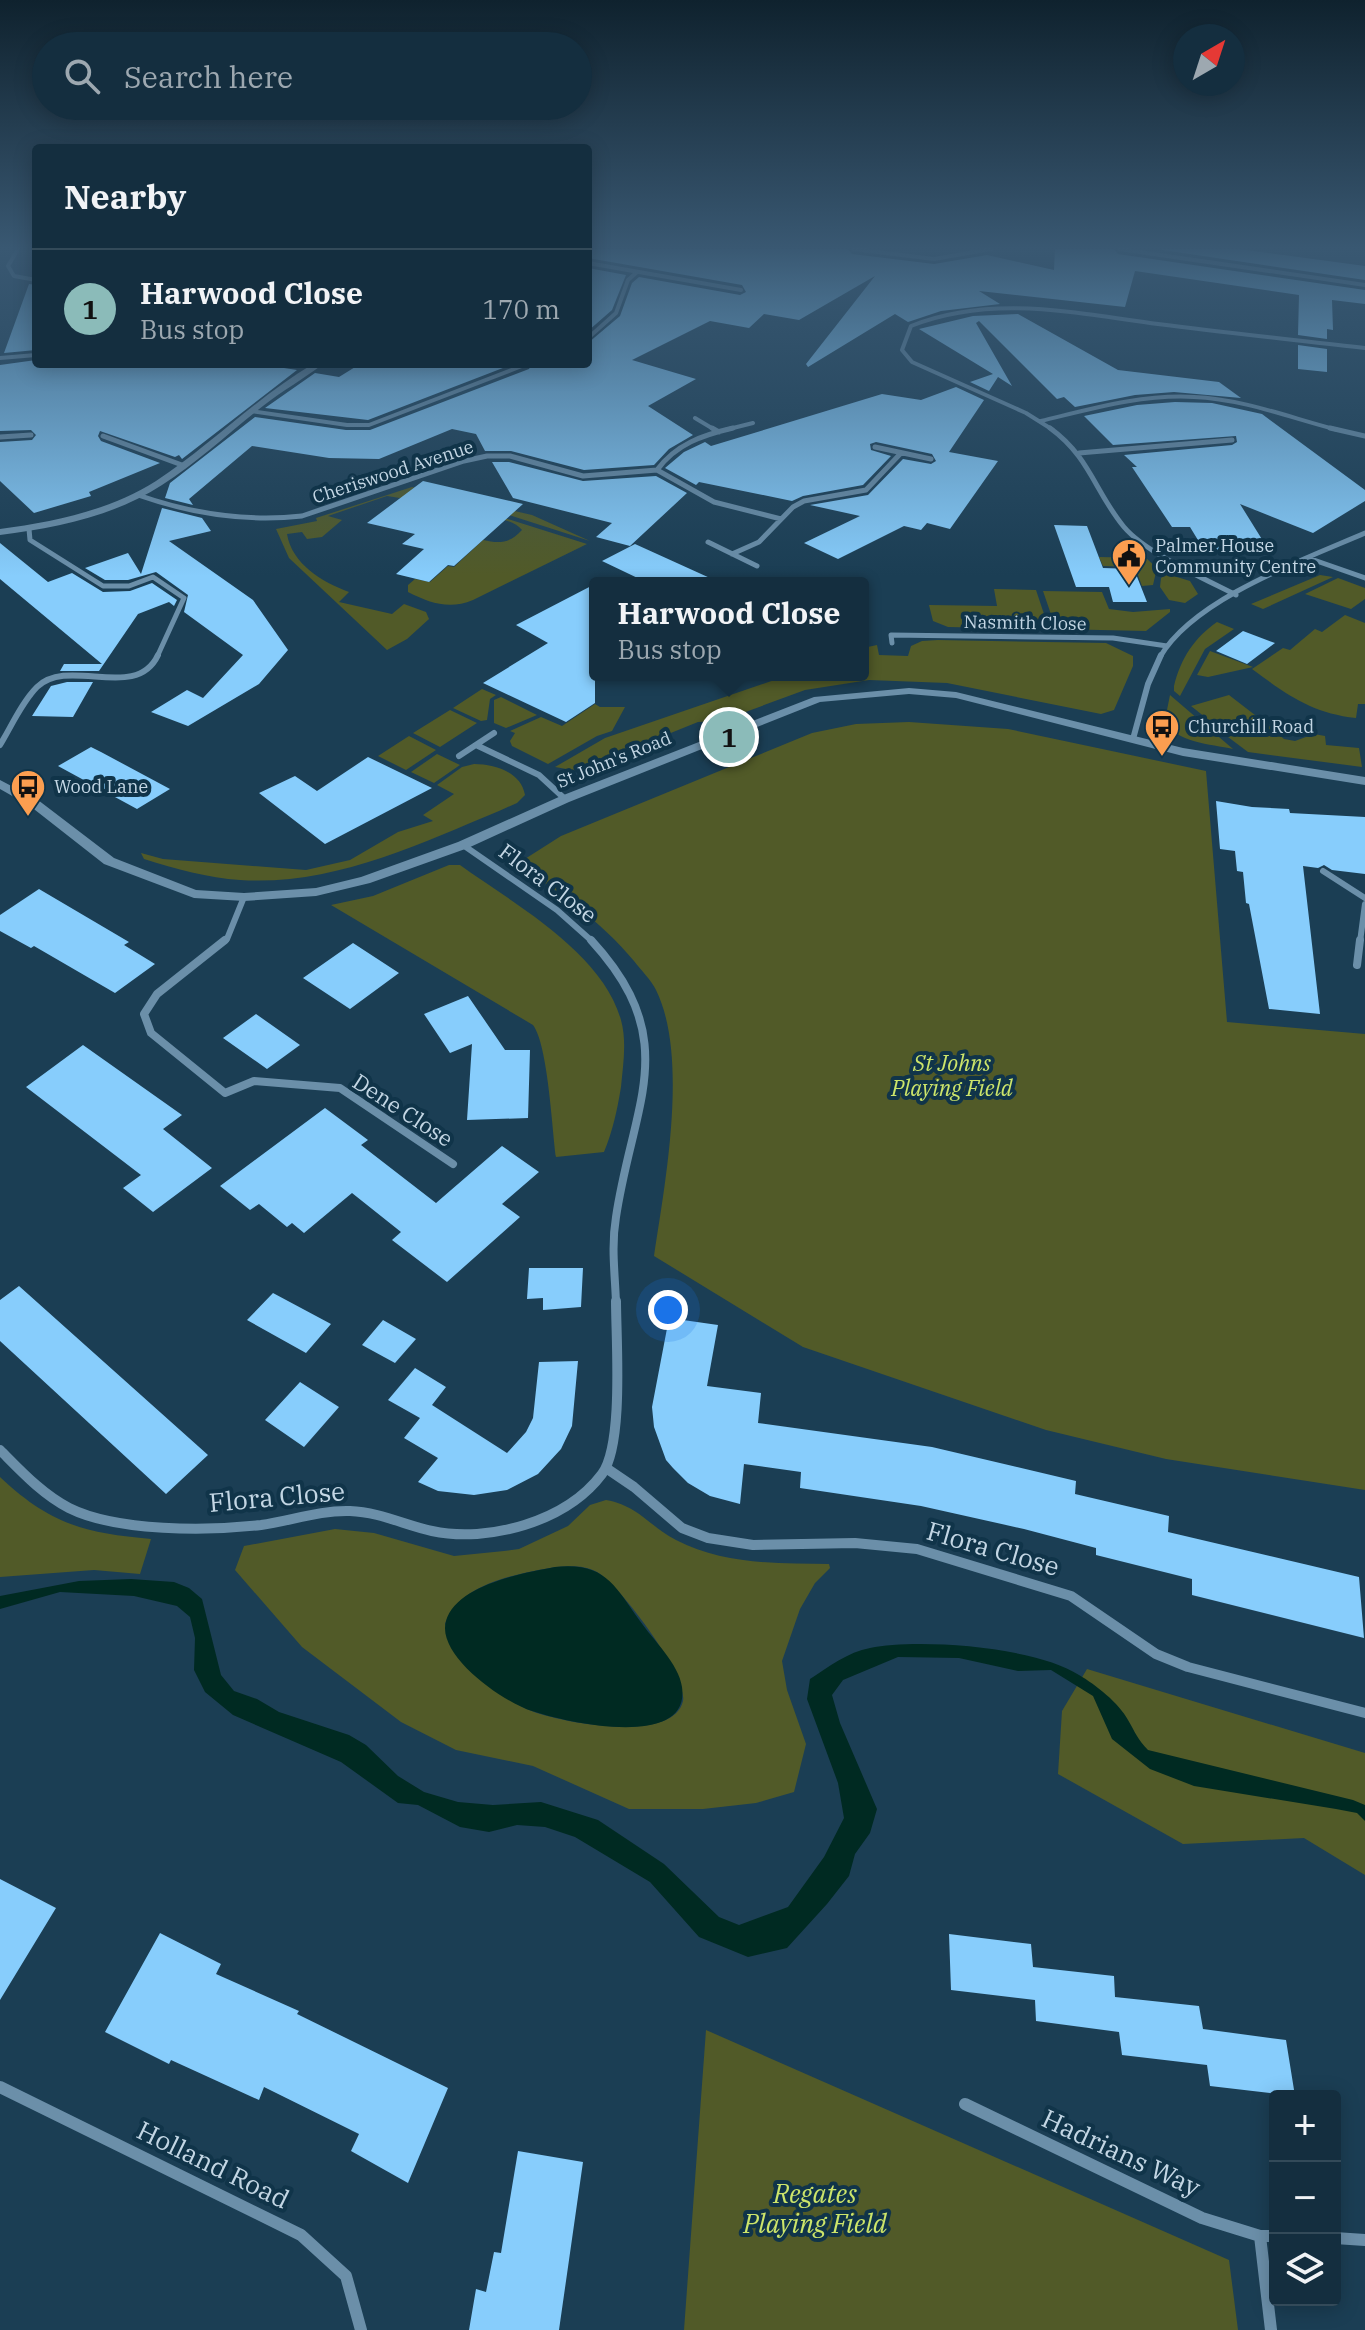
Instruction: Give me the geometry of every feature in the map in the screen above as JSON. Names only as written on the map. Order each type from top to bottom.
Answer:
[{"type":"street","points":[[908,358],[1041,421],[1079,453],[1125,528],[1147,547],[1175,564],[1236,595]]},
{"type":"street","points":[[0,532],[80,517],[138,495],[313,368]]},
{"type":"street","points":[[251,411],[347,425],[369,425],[517,368]]},
{"type":"street","points":[[1041,421],[1157,398],[1214,398],[1365,436]]},
{"type":"street","points":[[695,418],[719,432]]},
{"type":"street","points":[[753,423],[680,445],[667,455],[657,470],[705,499],[781,519]]},
{"type":"street","points":[[0,437],[31,435]]},
{"type":"street","points":[[103,436],[182,465]]},
{"type":"street","points":[[1079,453],[1232,440]]},
{"type":"street","points":[[875,447],[931,459]]},
{"type":"street","points":[[732,554],[759,542],[804,501],[866,490],[901,453]]},
{"type":"street","name":"Cheriswood Avenue","points":[[138,495],[240,518],[276,520],[302,516],[487,456],[510,456],[583,476],[657,470]]},
{"type":"street","points":[[0,745],[38,686],[47,680],[58,676],[127,677],[149,668],[184,598],[153,577],[129,586],[103,586],[30,540],[29,529]]},
{"type":"street","points":[[1133,739],[1149,685],[1167,646],[1182,627],[1236,595],[1365,533]]},
{"type":"street","points":[[708,542],[757,566]]},
{"type":"street","points":[[1311,559],[1365,578]]},
{"type":"street","name":"Nasmith Close","points":[[892,643],[891,635],[1113,638],[1167,646]]},
{"type":"street","name":"St John's Road","points":[[0,784],[34,803],[109,861],[194,894],[244,897],[316,892],[365,880],[463,845],[565,799],[818,699],[909,691],[956,695],[1183,752],[1365,781]]},
{"type":"street","points":[[459,756],[494,733]]},
{"type":"street","points":[[476,745],[539,775],[565,799]]},
{"type":"street","name":"Flora Close","points":[[0,1450],[47,1496],[71,1510],[98,1518],[252,1526],[300,1516],[366,1512],[459,1537],[500,1534],[547,1515],[579,1495],[606,1468],[613,1441],[616,1298],[611,1280],[613,1237],[647,1066],[641,1013],[619,969],[600,948],[566,917],[463,845]]},
{"type":"street","points":[[1323,871],[1365,901],[1357,965]]},
{"type":"street","name":"Dene Close","points":[[244,897],[227,939],[157,994],[144,1014],[151,1033],[225,1093],[254,1081],[340,1088],[453,1164]]},
{"type":"street","name":"Flora Close","points":[[606,1468],[634,1487],[682,1528],[708,1538],[753,1545],[855,1543],[917,1549],[1071,1596],[1145,1647],[1188,1667],[1365,1713]]},
{"type":"street","name":"Holland Road","points":[[0,2087],[301,2235],[346,2276],[361,2330]]},
{"type":"street","name":"Hadrians Way","points":[[965,2104],[1202,2218],[1268,2236],[1271,2330]]},
{"type":"street","points":[[1341,2238],[1365,2240]]},
{"type":"green space","points":[[412,487],[532,515],[590,541],[509,515],[387,496],[328,516],[342,520],[322,537],[307,539],[302,532],[287,534],[302,563],[329,583],[349,592],[339,602],[392,614],[404,604],[426,612],[429,619],[407,639],[387,650],[289,558],[276,529],[317,521],[316,518]]},
{"type":"green space","points":[[387,507],[495,515],[587,544],[473,600],[456,605],[440,604],[408,592],[408,585],[415,579],[430,582],[448,566],[454,567],[483,540],[504,541],[522,530],[503,519],[418,514]]},
{"type":"green space","points":[[1099,557],[1146,558],[1157,568],[1153,585],[1142,586],[1135,567],[1103,566]]},
{"type":"green space","points":[[1167,574],[1190,581],[1198,594],[1185,603],[1169,600],[1160,587],[1161,578]]},
{"type":"green space","points":[[1320,575],[1333,577],[1263,609],[1251,604]]},
{"type":"green space","points":[[1338,578],[1365,588],[1365,599],[1351,609],[1305,594]]},
{"type":"green space","points":[[994,589],[1036,590],[1049,629],[948,627],[933,621],[929,605],[997,606]]},
{"type":"green space","points":[[1043,591],[1102,592],[1109,609],[1133,612],[1170,609],[1170,612],[1146,631],[1056,629]]},
{"type":"green space","points":[[1345,615],[1365,623],[1365,704],[1358,704],[1356,718],[1313,707],[1252,669],[1283,648],[1290,650],[1315,629],[1322,632]]},
{"type":"green space","points":[[1217,622],[1234,629],[1205,649],[1180,696],[1174,691],[1174,686],[1180,666],[1195,642]]},
{"type":"green space","points":[[922,641],[1106,643],[1133,656],[1133,666],[1114,710],[1101,714],[947,683],[869,680],[869,647],[877,645],[879,655],[908,656],[911,646]]},
{"type":"green space","points":[[1210,651],[1253,667],[1208,677],[1197,675]]},
{"type":"green space","points":[[771,681],[863,681],[805,690],[721,721],[698,722],[631,749],[618,763],[604,769],[589,773],[555,767],[605,738]]},
{"type":"green space","points":[[482,689],[496,695],[490,699],[487,720],[481,721],[453,708]]},
{"type":"green space","points":[[1170,695],[1233,749],[1185,738],[1170,728],[1165,720]]},
{"type":"green space","points":[[1229,695],[1264,722],[1225,733],[1191,706]]},
{"type":"green space","points":[[501,697],[537,715],[506,728],[494,723],[494,700]]},
{"type":"green space","points":[[595,704],[600,707],[625,707],[612,731],[597,736],[548,764],[512,746],[510,741],[515,733],[510,731],[541,717],[562,726]]},
{"type":"green space","points":[[450,710],[477,723],[440,747],[413,733]]},
{"type":"green space","name":"St Johns Playing Field","points":[[909,722],[1008,729],[1206,771],[1227,1022],[1365,1034],[1365,1490],[1166,1459],[1046,1430],[803,1347],[654,1256],[672,1121],[673,1084],[666,1018],[654,986],[621,946],[579,908],[517,864],[561,836],[812,733],[856,724]]},
{"type":"green space","points":[[1268,725],[1284,739],[1295,741],[1314,734],[1325,736],[1326,745],[1359,748],[1362,767],[1248,752],[1228,737]]},
{"type":"green space","points":[[409,736],[436,750],[406,770],[378,756]]},
{"type":"green space","points":[[437,754],[460,765],[434,783],[411,772]]},
{"type":"green space","points":[[474,764],[490,766],[513,775],[523,787],[525,795],[517,803],[437,837],[341,870],[308,877],[240,880],[180,870],[144,859],[141,853],[163,859],[306,870],[350,860],[398,832],[433,821],[423,815],[454,794],[437,785],[462,767]]},
{"type":"green space","points":[[449,865],[460,865],[554,932],[576,951],[611,995],[621,1020],[624,1054],[618,1104],[604,1152],[556,1157],[546,1068],[533,1025],[331,905],[373,896]]},
{"type":"green space","points":[[0,1477],[35,1506],[69,1523],[106,1533],[151,1539],[140,1574],[94,1570],[0,1577]]},
{"type":"green space","points":[[606,1500],[617,1503],[636,1512],[676,1540],[713,1554],[751,1561],[829,1564],[830,1568],[815,1583],[800,1609],[782,1661],[787,1690],[806,1744],[794,1792],[756,1803],[703,1809],[629,1809],[533,1766],[456,1750],[401,1722],[302,1647],[235,1570],[244,1546],[335,1529],[374,1533],[454,1556],[519,1549],[568,1526],[590,1505]],"holes":[[[560,1567],[582,1567],[597,1572],[635,1611],[664,1652],[682,1689],[683,1701],[675,1715],[659,1723],[637,1726],[563,1720],[529,1710],[492,1688],[480,1675],[445,1624],[452,1610],[463,1599],[491,1583]]]},
{"type":"green space","points":[[1087,1669],[1365,1753],[1365,1875],[1304,1838],[1183,1844],[1058,1774],[1062,1711]]},
{"type":"green space","name":"Regates Playing Field","points":[[706,2030],[1229,2260],[1238,2330],[684,2330]]},
{"type":"shaded area","points":[[572,1566],[597,1572],[615,1587],[665,1652],[682,1687],[679,1707],[667,1719],[647,1726],[622,1727],[548,1716],[505,1698],[461,1662],[446,1634],[446,1621],[452,1609],[463,1598],[492,1583],[555,1567]]},
{"type":"shaded area","points":[[131,1579],[174,1582],[189,1588],[202,1599],[221,1675],[234,1691],[257,1699],[279,1712],[349,1735],[366,1745],[398,1776],[424,1792],[458,1802],[493,1805],[541,1802],[598,1820],[664,1864],[719,1917],[739,1925],[788,1907],[824,1857],[844,1818],[838,1783],[807,1699],[810,1679],[846,1656],[870,1648],[917,1644],[977,1647],[1060,1665],[1086,1679],[1113,1701],[1148,1750],[1353,1800],[1365,1805],[1365,1821],[1357,1813],[1194,1786],[1150,1769],[1112,1739],[1093,1696],[1051,1670],[1018,1671],[959,1658],[898,1657],[843,1680],[832,1695],[840,1723],[877,1809],[870,1833],[855,1854],[849,1876],[787,1948],[748,1957],[699,1937],[650,1882],[575,1837],[545,1827],[517,1825],[489,1832],[460,1827],[418,1805],[398,1803],[341,1762],[233,1715],[205,1692],[194,1670],[195,1638],[190,1617],[177,1606],[134,1596],[60,1592],[0,1609],[0,1596],[79,1581]]},
{"type":"building","points":[[592,358],[637,358],[632,360],[696,379],[648,406],[693,435],[669,449],[654,465],[584,470],[511,451],[485,451],[476,434],[452,429],[379,459],[329,458],[252,446],[189,499],[193,505],[165,498],[170,483],[255,417],[346,430],[370,430],[529,369],[592,368]]},
{"type":"building","points":[[811,358],[823,358],[808,367],[806,364]]},
{"type":"building","points":[[966,358],[996,358],[1012,386],[998,377],[989,391],[970,382],[993,374]]},
{"type":"building","points":[[1016,358],[1096,358],[1118,370],[1219,382],[1241,398],[1174,392],[1135,395],[1075,407],[1064,397],[1057,399]]},
{"type":"building","points":[[1298,358],[1327,358],[1327,372],[1298,369]]},
{"type":"building","points":[[32,361],[32,368],[297,370],[182,459],[179,455],[175,457],[100,431],[98,436],[101,441],[160,463],[89,492],[91,496],[34,513],[0,481],[0,442],[32,440],[36,435],[31,430],[0,431],[0,365]]},
{"type":"building","points":[[354,368],[503,368],[368,420],[265,408],[315,373],[339,377]]},
{"type":"building","points":[[956,387],[984,400],[949,452],[998,461],[950,529],[927,523],[921,530],[904,526],[838,559],[804,543],[860,516],[810,505],[868,495],[903,459],[931,464],[936,461],[932,454],[876,442],[870,444],[871,450],[891,456],[863,485],[803,496],[792,501],[699,482],[696,485],[665,468],[684,452],[705,442],[711,446],[882,394],[921,400]]},
{"type":"building","points":[[1212,403],[1262,414],[1365,490],[1365,501],[1313,533],[1240,504],[1268,549],[1204,550],[1190,527],[1172,527],[1132,467],[1137,467],[1124,455],[1232,445],[1237,442],[1236,436],[1113,445],[1084,416],[1137,405]]},
{"type":"building","points":[[492,462],[509,462],[583,481],[656,476],[687,493],[630,546],[596,537],[612,523],[513,498]]},
{"type":"building","points":[[423,481],[523,504],[454,566],[448,565],[429,582],[396,574],[424,549],[402,544],[415,534],[367,523]]},
{"type":"building","points":[[162,508],[202,518],[211,531],[169,541],[253,600],[288,650],[259,684],[188,726],[151,712],[187,690],[203,698],[243,655],[184,612],[188,595],[156,572],[128,580],[105,580],[85,568],[128,553],[141,574]]},
{"type":"building","points":[[1054,525],[1087,526],[1103,568],[1134,569],[1147,602],[1113,602],[1109,587],[1076,587]]},
{"type":"building","points":[[0,543],[48,582],[72,573],[103,592],[130,591],[152,583],[177,600],[174,606],[169,602],[138,614],[99,671],[60,671],[64,664],[102,664],[0,579]]},
{"type":"building","points":[[635,544],[708,577],[635,577],[602,561]]},
{"type":"building","points":[[589,587],[589,681],[595,681],[595,703],[566,722],[483,683],[548,643],[516,625]]},
{"type":"building","points":[[1243,631],[1275,643],[1247,664],[1216,651]]},
{"type":"building","points":[[67,682],[93,682],[73,717],[32,716],[51,686]]},
{"type":"building","points":[[91,747],[170,789],[137,809],[58,766]]},
{"type":"building","points":[[368,757],[432,788],[325,844],[259,793],[295,776],[317,791]]},
{"type":"building","points":[[1216,801],[1289,809],[1290,813],[1365,817],[1365,874],[1332,870],[1324,865],[1318,868],[1303,866],[1320,1014],[1269,1009],[1249,904],[1246,903],[1243,872],[1237,871],[1235,851],[1220,849]]},
{"type":"building","points":[[39,889],[129,942],[124,945],[155,964],[115,993],[34,946],[31,948],[0,931],[0,915]]},
{"type":"building","points":[[353,943],[399,973],[350,1009],[303,978]]},
{"type":"building","points":[[468,996],[505,1050],[530,1050],[528,1118],[467,1120],[472,1044],[450,1053],[424,1014]]},
{"type":"building","points":[[256,1014],[300,1045],[267,1069],[223,1038]]},
{"type":"building","points":[[83,1045],[182,1115],[163,1129],[212,1168],[153,1212],[123,1188],[141,1175],[26,1087]]},
{"type":"building","points":[[325,1108],[368,1140],[361,1145],[436,1203],[502,1146],[539,1172],[502,1204],[520,1217],[447,1282],[392,1240],[401,1232],[352,1193],[304,1233],[292,1223],[287,1227],[259,1204],[250,1210],[220,1186]]},
{"type":"building","points":[[529,1268],[583,1268],[581,1307],[543,1310],[543,1298],[527,1299]]},
{"type":"building","points":[[19,1286],[208,1455],[166,1494],[0,1341],[0,1300]]},
{"type":"building","points":[[273,1293],[331,1324],[306,1353],[247,1320]]},
{"type":"building","points":[[669,1318],[718,1325],[707,1386],[761,1393],[758,1423],[932,1447],[1076,1481],[1075,1494],[1169,1516],[1168,1532],[1359,1577],[1364,1638],[1192,1595],[1192,1579],[1096,1555],[1096,1548],[921,1506],[800,1488],[801,1472],[744,1464],[740,1504],[710,1496],[688,1483],[666,1460],[654,1427],[652,1407]]},
{"type":"building","points":[[383,1320],[416,1339],[395,1363],[362,1345]]},
{"type":"building","points":[[578,1361],[572,1426],[561,1449],[538,1474],[507,1490],[474,1495],[438,1491],[418,1482],[438,1458],[404,1438],[420,1418],[388,1400],[415,1368],[446,1387],[432,1405],[507,1453],[526,1432],[533,1418],[539,1362]]},
{"type":"building","points":[[300,1382],[339,1407],[304,1447],[265,1420]]},
{"type":"building","points":[[0,1879],[56,1908],[0,2000]]},
{"type":"building","points":[[160,1933],[221,1964],[216,1974],[299,2011],[297,2014],[448,2088],[408,2183],[351,2151],[359,2134],[264,2087],[259,2100],[171,2060],[169,2064],[105,2032]]},
{"type":"building","points":[[949,1934],[1031,1944],[1033,1967],[1114,1976],[1115,1997],[1199,2006],[1203,2029],[1286,2040],[1294,2090],[1269,2090],[1269,2093],[1210,2086],[1207,2065],[1122,2055],[1119,2032],[1036,2021],[1035,2000],[951,1990]]},
{"type":"building","points":[[518,2151],[583,2162],[559,2330],[469,2330],[476,2289],[486,2292],[494,2252],[501,2253]]},
{"type":"place","name":"Palmer House Community Centre","points":[[1129,587]]},
{"type":"place","name":"Harwood Close","points":[[729,737]]},
{"type":"place","name":"Churchill Road","points":[[1162,758]]},
{"type":"place","name":"Wood Lane","points":[[28,818]]}]
